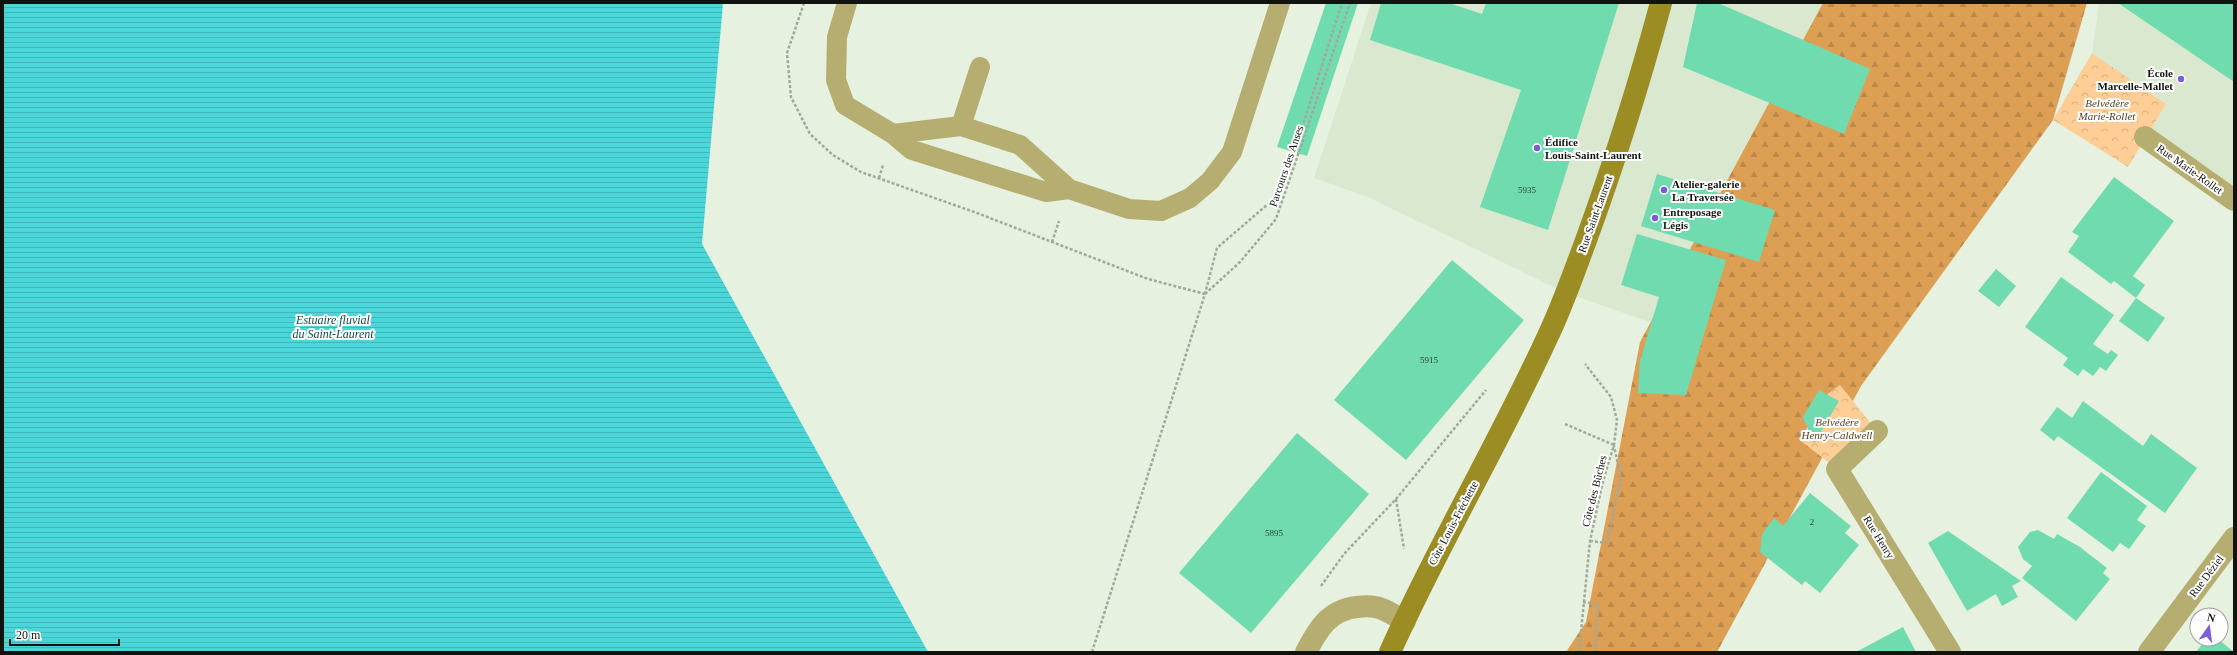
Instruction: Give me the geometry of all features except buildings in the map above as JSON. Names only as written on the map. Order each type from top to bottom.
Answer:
[{"type":"main road","name":"Rue Saint-Laurent","points":[[1520,396],[1564,300],[1602,198],[1641,75],[1661,3]]},
{"type":"main road","name":"Côte Louis-Fréchette","points":[[1390,652],[1430,569],[1520,396]]},
{"type":"street","name":"Rue Marie-Rollet","points":[[2145,137],[2234,200]]},
{"type":"street","name":"Rue Henry","points":[[1876,431],[1837,469],[1950,652]]},
{"type":"street","name":"Rue Déziel","points":[[2149,652],[2234,538]]},
{"type":"street","points":[[1306,652],[1318,628],[1332,615],[1349,608],[1366,606],[1381,608],[1405,620]]},
{"type":"lane","points":[[848,3],[837,37],[836,80],[845,105],[893,134],[912,150],[1046,192],[1069,190],[1129,210],[1161,211],[1190,198],[1210,181],[1232,152],[1280,3]]},
{"type":"lane","points":[[961,126],[980,67]]},
{"type":"lane","points":[[893,134],[961,126],[1020,146],[1069,190]]},
{"type":"path","name":"Parcours des Anses","points":[[1205,294],[1217,248],[1275,198],[1281,186],[1289,168],[1342,3]]},
{"type":"path","name":"Parcours des Anses","points":[[1205,294],[1240,262],[1276,219],[1350,3]]},
{"type":"path","points":[[1092,652],[1205,294]]},
{"type":"path","name":"Côte des Bûches","points":[[1578,652],[1590,541],[1603,481],[1614,445],[1617,420],[1611,397],[1585,364]]},
{"type":"path","points":[[1317,592],[1344,554],[1396,498],[1490,384]]},
{"type":"path","name":"Côte des Bûches","points":[[1565,424],[1614,445]]},
{"type":"path","name":"Côte des Bûches","points":[[1590,541],[1606,543],[1608,539],[1621,478],[1614,445]]},
{"type":"path","points":[[1396,498],[1404,550]]},
{"type":"path","points":[[1583,602],[1598,604],[1595,652]]},
{"type":"shaded area","points":[[1371,3],[1823,3],[1705,341],[1566,293],[1368,197],[1314,178]]},
{"type":"shaded area","name":"École Marcelle-Mallet","points":[[2099,3],[2234,3],[2234,200],[2145,137],[2166,104],[2092,53]]},
{"type":"green space","points":[[1823,3],[2087,3],[2053,120],[1861,386],[1717,652],[1566,652],[1586,622],[1640,342]]},
{"type":"green space","name":"Belvédère Marie-Rollet","points":[[2092,53],[2166,104],[2128,167],[2053,120]]},
{"type":"green space","name":"Belvédère Henry-Caldwell","points":[[1840,385],[1877,431],[1837,469],[1801,441],[1818,401]]},
{"type":"water","name":"Estuaire fluvial du Saint-Laurent","points":[[3,3],[723,3],[702,244],[928,652],[3,652]]},
{"type":"place","name":"École Marcelle-Mallet","points":[[2181,79]]},
{"type":"place","name":"Édifice Louis-Saint-Laurent","points":[[1537,148]]},
{"type":"place","name":"Atelier-galerie La Traversée","points":[[1664,190]]},
{"type":"place","name":"Entreposage Légis","points":[[1655,218]]}]
